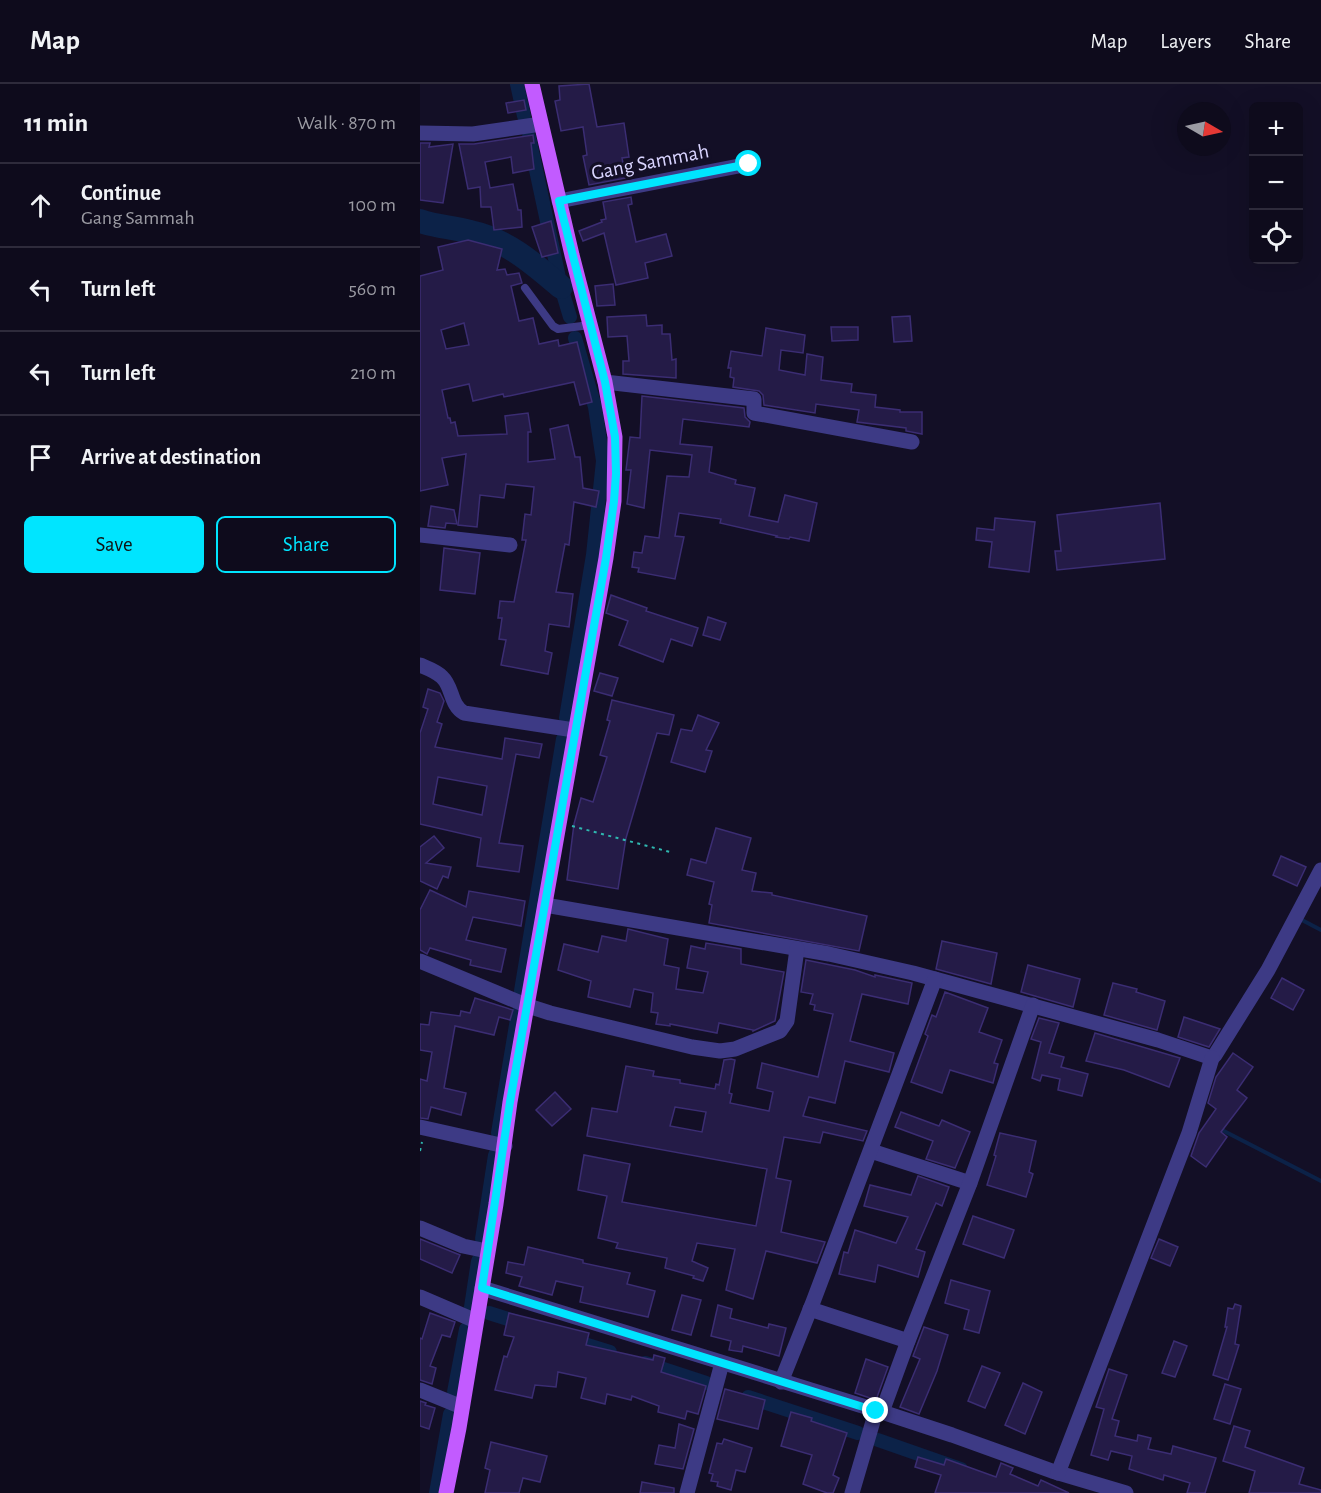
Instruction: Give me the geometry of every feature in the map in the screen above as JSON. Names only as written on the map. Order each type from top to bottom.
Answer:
[{"type":"main road","points":[[446,1493],[482,1288],[510,1102],[606,558],[616,474],[615,437],[605,382],[532,84]]},
{"type":"street","points":[[420,133],[473,134],[541,124]]},
{"type":"street","name":"Gang Sammah","points":[[559,201],[749,164]]},
{"type":"street","points":[[605,382],[754,399],[754,413],[912,442]]},
{"type":"street","points":[[420,535],[510,545]]},
{"type":"street","points":[[420,665],[442,677],[453,701],[464,714],[574,730]]},
{"type":"street","points":[[1058,1473],[1189,1133],[1212,1058],[1268,970],[1321,870]]},
{"type":"street","points":[[545,905],[797,949],[935,979],[1158,1040],[1212,1058]]},
{"type":"street","points":[[420,961],[528,1006],[579,1021],[712,1051],[728,1050],[780,1031],[784,1027],[787,1021],[797,949]]},
{"type":"street","points":[[781,1382],[935,979]]},
{"type":"street","points":[[852,1493],[879,1412],[970,1183],[1034,1005]]},
{"type":"street","points":[[420,1127],[505,1146]]},
{"type":"street","points":[[871,1151],[970,1183]]},
{"type":"street","points":[[420,1228],[463,1246],[487,1251]]},
{"type":"street","points":[[482,1288],[952,1435],[1058,1473],[1126,1493]]},
{"type":"street","points":[[420,1298],[476,1321]]},
{"type":"street","points":[[810,1309],[908,1341]]},
{"type":"street","points":[[687,1493],[722,1363]]},
{"type":"street","points":[[420,1390],[462,1407]]},
{"type":"lane","points":[[525,288],[553,326],[558,329],[590,325]]},
{"type":"path","points":[[558,823],[670,852]]},
{"type":"building","points":[[589,84],[597,127],[624,123],[629,157],[622,158],[626,178],[589,185],[583,156],[587,155],[583,127],[561,131],[555,101],[560,100],[559,86]]},
{"type":"building","points":[[524,100],[526,110],[508,113],[506,103]]},
{"type":"building","points":[[533,135],[534,143],[531,143],[534,169],[513,173],[511,157],[485,162],[490,188],[513,184],[518,210],[521,210],[522,227],[494,230],[491,207],[481,207],[480,187],[468,189],[459,144],[474,144]]},
{"type":"building","points":[[420,143],[430,143],[429,147],[453,144],[443,203],[420,200]]},
{"type":"building","points":[[631,197],[632,204],[628,205],[636,242],[666,234],[672,256],[645,263],[648,278],[616,285],[604,233],[583,241],[579,231],[606,219],[603,202]]},
{"type":"building","points":[[551,221],[558,253],[542,257],[532,227]]},
{"type":"building","points":[[468,240],[502,249],[497,270],[505,269],[507,275],[519,273],[522,283],[511,286],[519,321],[533,318],[539,344],[558,340],[559,346],[577,342],[592,402],[580,405],[574,382],[504,397],[503,394],[473,401],[469,384],[442,390],[448,418],[451,423],[455,422],[458,436],[507,434],[505,416],[528,413],[531,432],[528,432],[528,462],[555,459],[550,429],[568,425],[575,457],[580,457],[583,488],[599,491],[596,507],[574,502],[569,545],[565,544],[556,592],[573,594],[569,627],[549,624],[545,651],[552,653],[548,674],[501,665],[506,640],[499,639],[502,618],[498,618],[500,601],[514,602],[526,540],[522,540],[525,514],[531,515],[534,487],[506,484],[504,498],[480,495],[477,527],[458,525],[466,454],[442,458],[448,485],[420,491],[420,276],[443,270],[438,247]],"holes":[[[464,323],[469,345],[446,349],[441,330]]]},
{"type":"building","points":[[613,284],[615,305],[597,306],[595,286]]},
{"type":"building","points":[[646,315],[647,326],[662,325],[662,334],[670,334],[672,360],[676,359],[676,378],[623,374],[623,361],[629,361],[627,336],[608,337],[607,317]]},
{"type":"building","points":[[910,316],[912,341],[894,342],[892,317]]},
{"type":"building","points":[[831,327],[858,327],[858,340],[832,341]]},
{"type":"building","points":[[766,328],[805,335],[803,353],[781,350],[779,370],[805,375],[807,354],[823,357],[821,380],[852,384],[851,392],[876,395],[875,407],[900,410],[900,412],[922,412],[922,434],[906,431],[906,428],[857,422],[859,410],[816,404],[815,413],[764,405],[763,395],[759,391],[733,387],[734,378],[730,377],[731,368],[728,368],[731,351],[762,356]]},
{"type":"building","points":[[642,396],[744,408],[745,417],[750,422],[749,427],[683,419],[680,444],[712,447],[709,472],[736,480],[735,484],[755,488],[749,516],[778,522],[785,495],[817,503],[809,541],[776,537],[720,523],[721,519],[679,513],[675,536],[684,537],[675,579],[638,572],[639,568],[632,567],[634,552],[642,553],[645,536],[659,538],[667,476],[689,477],[692,455],[650,450],[644,508],[627,504],[631,470],[626,470],[630,437],[640,438]]},
{"type":"building","points":[[1160,503],[1165,559],[1057,570],[1055,551],[1061,551],[1057,515]]},
{"type":"building","points":[[431,506],[454,510],[457,524],[446,523],[445,528],[428,526]]},
{"type":"building","points":[[995,518],[1035,522],[1029,572],[989,567],[992,542],[976,540],[977,528],[994,530]]},
{"type":"building","points":[[444,548],[480,553],[475,594],[440,590]]},
{"type":"building","points":[[611,595],[647,608],[646,611],[698,628],[692,646],[671,639],[663,662],[619,645],[628,621],[606,613]]},
{"type":"building","points":[[708,617],[726,623],[720,640],[703,635]]},
{"type":"building","points":[[600,673],[618,678],[612,696],[594,691]]},
{"type":"building","points":[[428,689],[440,693],[444,701],[437,722],[442,724],[435,747],[502,759],[505,738],[542,744],[539,758],[516,754],[499,843],[523,846],[519,872],[477,866],[481,838],[420,824],[420,733],[428,709],[423,707]],"holes":[[[438,777],[487,786],[482,815],[433,804]]]},
{"type":"building","points":[[612,700],[674,715],[669,735],[657,733],[626,838],[618,889],[567,880],[574,824],[581,798],[593,802],[607,757],[600,755],[610,721],[607,720]]},
{"type":"building","points":[[698,715],[719,723],[706,750],[712,751],[705,772],[671,762],[681,729],[692,731]]},
{"type":"building","points":[[716,828],[751,838],[742,870],[756,873],[752,891],[772,893],[772,895],[867,916],[859,951],[709,923],[712,905],[709,904],[714,882],[687,875],[691,859],[706,863]]},
{"type":"building","points":[[434,836],[444,848],[426,863],[451,867],[448,878],[443,876],[437,889],[420,881],[420,847]]},
{"type":"building","points":[[1281,856],[1306,867],[1297,886],[1273,875]]},
{"type":"building","points":[[430,890],[466,907],[469,891],[525,901],[521,926],[473,917],[466,940],[506,949],[501,972],[470,965],[471,960],[430,948],[427,954],[420,950],[420,910]]},
{"type":"building","points":[[628,929],[668,939],[664,965],[679,968],[676,989],[703,993],[708,972],[687,968],[691,946],[705,949],[706,943],[741,949],[741,964],[784,972],[775,1021],[753,1031],[719,1023],[717,1033],[670,1024],[670,1026],[656,1024],[658,1013],[651,1012],[653,993],[634,989],[630,1007],[588,997],[591,981],[558,970],[564,944],[598,952],[602,936],[626,941]]},
{"type":"building","points":[[942,941],[997,953],[991,984],[936,969]]},
{"type":"building","points":[[806,960],[855,970],[875,977],[875,975],[912,983],[908,1004],[862,994],[850,1041],[894,1053],[889,1072],[845,1061],[835,1103],[809,1097],[803,1116],[867,1131],[863,1141],[823,1132],[820,1143],[784,1137],[776,1178],[791,1181],[781,1232],[825,1242],[817,1263],[766,1251],[753,1299],[726,1290],[735,1249],[697,1243],[692,1261],[708,1268],[703,1281],[693,1278],[694,1276],[665,1268],[667,1258],[616,1248],[618,1243],[598,1238],[607,1196],[578,1190],[584,1155],[630,1164],[622,1202],[756,1226],[767,1169],[587,1136],[592,1108],[617,1112],[626,1066],[654,1071],[653,1076],[680,1080],[680,1083],[715,1089],[716,1084],[719,1085],[724,1060],[731,1059],[735,1060],[729,1093],[732,1094],[730,1103],[769,1111],[773,1092],[757,1088],[762,1063],[818,1077],[833,1014],[814,1010],[815,1005],[810,1004],[813,994],[801,992]],"holes":[[[675,1107],[706,1112],[702,1132],[670,1126]]]},
{"type":"building","points":[[1028,965],[1080,979],[1073,1007],[1021,992]]},
{"type":"building","points":[[1282,978],[1304,990],[1293,1010],[1271,998]]},
{"type":"building","points":[[1113,983],[1137,989],[1136,992],[1165,1001],[1157,1030],[1104,1015]]},
{"type":"building","points":[[945,992],[988,1008],[979,1032],[1002,1040],[994,1063],[998,1064],[993,1083],[950,1070],[942,1093],[911,1082],[928,1036],[925,1034],[932,1015],[936,1017]]},
{"type":"building","points":[[475,998],[513,1010],[510,1020],[499,1017],[494,1035],[455,1026],[444,1088],[466,1093],[461,1115],[431,1107],[428,1119],[420,1118],[420,1079],[427,1081],[432,1052],[420,1050],[420,1024],[429,1025],[431,1012],[460,1016],[461,1011],[470,1013]]},
{"type":"building","points":[[1184,1017],[1220,1029],[1209,1047],[1178,1037]]},
{"type":"building","points":[[1039,1018],[1059,1023],[1049,1053],[1064,1057],[1061,1067],[1088,1074],[1082,1096],[1058,1090],[1060,1079],[1042,1075],[1040,1081],[1032,1078],[1041,1042],[1031,1039]]},
{"type":"building","points":[[1095,1033],[1180,1058],[1169,1087],[1124,1070],[1086,1061]]},
{"type":"building","points":[[1233,1053],[1253,1067],[1237,1090],[1247,1098],[1221,1132],[1227,1137],[1206,1167],[1191,1156],[1199,1133],[1216,1109],[1208,1103],[1216,1077]]},
{"type":"building","points":[[555,1092],[571,1109],[552,1126],[536,1110]]},
{"type":"building","points":[[901,1112],[939,1126],[942,1120],[970,1132],[955,1168],[926,1159],[933,1141],[895,1127]]},
{"type":"building","points":[[1000,1133],[1036,1141],[1029,1172],[1033,1174],[1026,1197],[987,1185]]},
{"type":"building","points":[[918,1176],[949,1187],[942,1206],[936,1203],[916,1249],[925,1252],[918,1277],[878,1265],[875,1282],[839,1274],[844,1252],[848,1253],[855,1230],[896,1243],[908,1217],[864,1206],[870,1185],[911,1195]]},
{"type":"building","points":[[973,1216],[1014,1230],[1004,1258],[963,1244]]},
{"type":"building","points":[[420,1239],[460,1255],[452,1273],[420,1259]]},
{"type":"building","points":[[1159,1239],[1178,1247],[1170,1266],[1151,1258]]},
{"type":"building","points":[[528,1247],[583,1260],[583,1263],[630,1273],[627,1284],[655,1291],[648,1317],[580,1302],[583,1287],[556,1281],[552,1295],[519,1286],[522,1277],[506,1273],[508,1262],[524,1265]]},
{"type":"building","points":[[951,1280],[990,1291],[979,1333],[964,1329],[969,1310],[945,1303]]},
{"type":"building","points":[[682,1295],[701,1300],[691,1335],[672,1330]]},
{"type":"building","points":[[1235,1304],[1241,1306],[1235,1344],[1239,1345],[1228,1380],[1213,1375],[1227,1327],[1225,1327],[1228,1308],[1233,1309]]},
{"type":"building","points":[[718,1305],[732,1309],[730,1318],[768,1328],[769,1324],[786,1328],[779,1356],[743,1346],[742,1352],[729,1350],[731,1341],[711,1336]]},
{"type":"building","points":[[430,1313],[455,1322],[450,1337],[442,1335],[430,1366],[436,1368],[432,1384],[420,1380],[420,1338],[422,1339]]},
{"type":"building","points":[[509,1313],[589,1333],[586,1345],[653,1360],[654,1355],[665,1358],[661,1372],[706,1386],[698,1414],[687,1411],[685,1419],[658,1412],[659,1406],[632,1396],[631,1400],[607,1394],[605,1404],[581,1398],[586,1378],[558,1372],[556,1387],[535,1385],[532,1398],[495,1390],[504,1356],[507,1357],[514,1337],[504,1335]]},
{"type":"building","points":[[924,1327],[948,1335],[937,1371],[919,1414],[900,1407],[920,1359],[913,1356]]},
{"type":"building","points":[[1174,1341],[1187,1346],[1175,1377],[1162,1373]]},
{"type":"building","points":[[866,1359],[888,1367],[876,1400],[855,1393]]},
{"type":"building","points":[[982,1366],[1000,1373],[985,1408],[968,1401]]},
{"type":"building","points":[[1109,1369],[1127,1375],[1112,1419],[1119,1421],[1115,1436],[1137,1441],[1138,1435],[1151,1438],[1148,1449],[1171,1454],[1173,1446],[1216,1458],[1205,1493],[1187,1493],[1190,1483],[1164,1475],[1163,1480],[1129,1469],[1132,1456],[1111,1451],[1108,1460],[1091,1455],[1104,1409],[1096,1407]]},
{"type":"building","points":[[1023,1383],[1042,1392],[1025,1434],[1005,1425]]},
{"type":"building","points":[[1225,1384],[1241,1389],[1230,1424],[1214,1419]]},
{"type":"building","points":[[725,1389],[765,1400],[758,1429],[717,1419]]},
{"type":"building","points":[[420,1401],[435,1408],[429,1429],[420,1426]]},
{"type":"building","points":[[791,1412],[847,1433],[833,1475],[839,1478],[833,1493],[803,1484],[812,1455],[781,1446]]},
{"type":"building","points":[[679,1424],[694,1429],[683,1469],[655,1464],[659,1445],[675,1448]]},
{"type":"building","points":[[1234,1426],[1250,1431],[1245,1447],[1304,1468],[1299,1484],[1321,1490],[1321,1493],[1249,1493],[1255,1471],[1223,1461]]},
{"type":"building","points":[[724,1439],[752,1448],[745,1472],[736,1470],[731,1490],[717,1486],[718,1482],[711,1481],[713,1474],[709,1473],[717,1443],[722,1444]]},
{"type":"building","points":[[491,1442],[547,1456],[540,1482],[523,1478],[519,1493],[485,1493],[490,1470],[485,1468]]},
{"type":"building","points":[[918,1457],[944,1465],[946,1459],[996,1477],[1001,1463],[1013,1468],[1010,1474],[1038,1486],[1041,1480],[1069,1493],[935,1493],[941,1475],[915,1467]]},
{"type":"building","points":[[642,1482],[674,1488],[674,1493],[640,1493]]},
{"type":"waterway","points":[[517,84],[524,116]]},
{"type":"waterway","points":[[529,137],[561,287],[570,317]]},
{"type":"waterway","points":[[420,221],[464,230],[496,241],[530,261],[561,287]]},
{"type":"waterway","points":[[566,718],[593,555],[603,461],[595,407],[575,338]]},
{"type":"waterway","points":[[521,991],[563,739]]},
{"type":"waterway","points":[[1300,919],[1321,930]]},
{"type":"waterway","points":[[498,1133],[518,1013]]},
{"type":"waterway","points":[[1218,1128],[1321,1181]]},
{"type":"waterway","points":[[482,1239],[495,1155]]},
{"type":"waterway","points":[[471,1307],[478,1261]]},
{"type":"waterway","points":[[489,1313],[524,1324]]},
{"type":"waterway","points":[[454,1392],[466,1329]]},
{"type":"waterway","points":[[568,1339],[610,1352]]},
{"type":"waterway","points":[[645,1363],[706,1383]]},
{"type":"waterway","points":[[748,1397],[858,1433]]},
{"type":"waterway","points":[[436,1493],[450,1414]]},
{"type":"waterway","points":[[878,1440],[961,1469]]},
{"type":"route","points":[[749,164],[559,201],[605,382],[615,437],[616,474],[606,558],[510,1102],[482,1288],[876,1411]]}]
